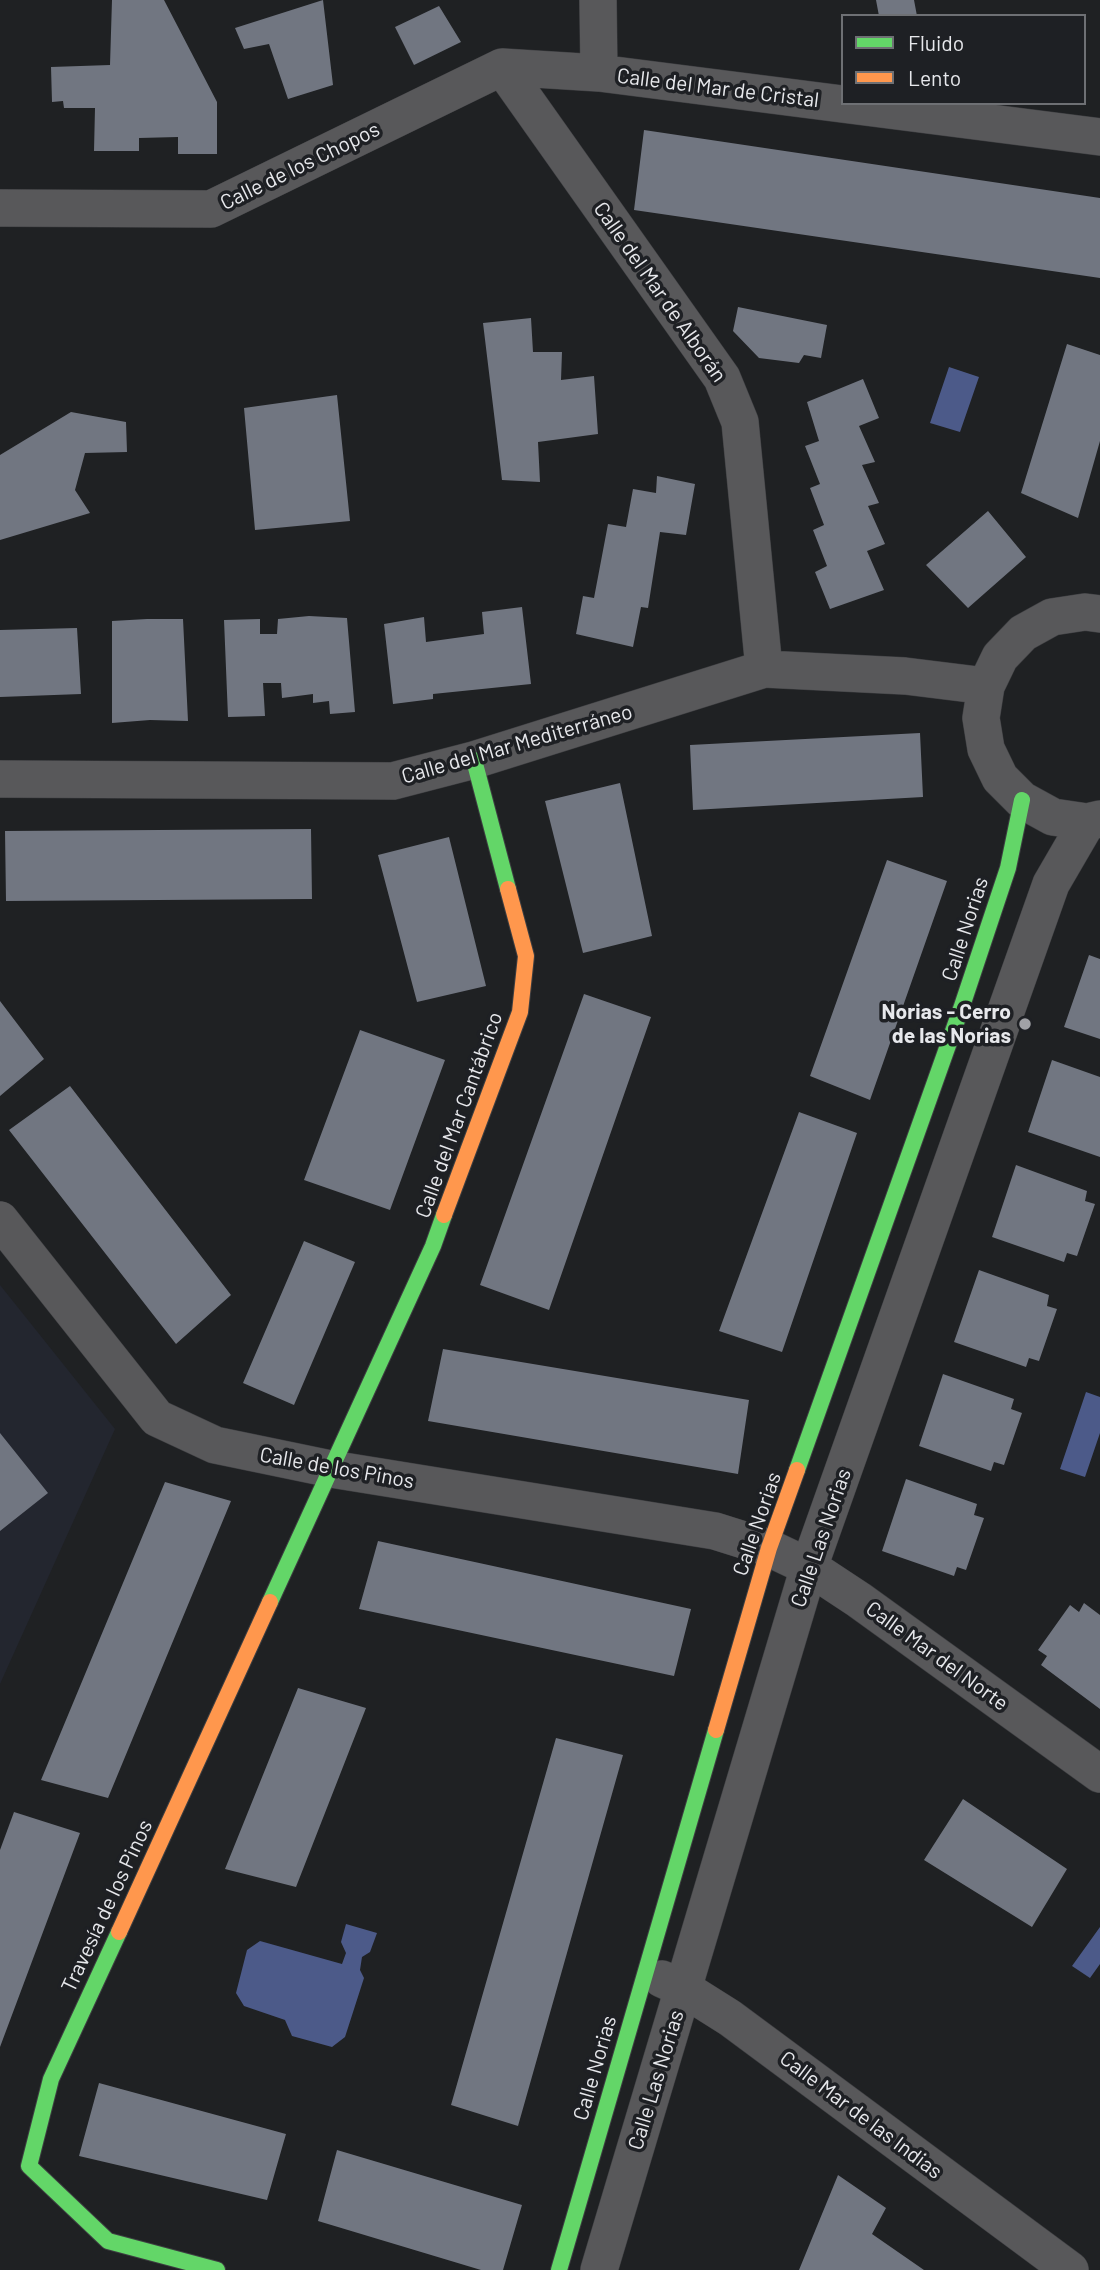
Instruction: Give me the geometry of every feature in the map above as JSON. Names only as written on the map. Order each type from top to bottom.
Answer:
[{"type":"street","points":[[598,0],[599,73]]},
{"type":"street","name":"Calle del Mar de Cristal","points":[[502,67],[599,73],[841,104]]},
{"type":"street","name":"Calle de los Chopos","points":[[0,208],[211,209],[502,67]]},
{"type":"street","name":"Calle del Mar de Alborán","points":[[502,67],[722,378],[740,422],[764,669]]},
{"type":"street","name":"Calle del Mar de Cristal","points":[[850,105],[1100,137]]},
{"type":"street","points":[[1093,821],[1053,817],[1022,800],[1000,778],[986,749],[981,718],[986,686],[1000,657],[1023,633],[1052,617],[1086,612],[1100,614]]},
{"type":"street","name":"Calle del Mar Mediterráneo","points":[[0,779],[393,781],[474,760],[764,669],[905,676],[986,686]]},
{"type":"street","name":"Calle del Mar Cantábrico","points":[[331,1469],[433,1246],[520,1012],[526,956],[474,760]]},
{"type":"street","name":"Calle Norias","points":[[559,2270],[769,1548],[962,1006],[1008,868],[1022,800]]},
{"type":"street","name":"Calle Las Norias","points":[[599,2270],[809,1567],[1051,884],[1093,821]]},
{"type":"street","name":"Calle de los Pinos","points":[[0,1220],[158,1418],[215,1445],[331,1469],[715,1531],[769,1548]]},
{"type":"street","name":"Travesía de los Pinos","points":[[217,2270],[108,2241],[30,2166],[51,2079],[331,1469]]},
{"type":"street","name":"Calle Mar del Norte","points":[[769,1548],[809,1567],[859,1600],[1100,1774]]},
{"type":"street","name":"Calle Mar de las Indias","points":[[645,1971],[684,1989],[730,2018],[1070,2270]]},
{"type":"shaded area","points":[[0,1285],[115,1429],[0,1684]]},
{"type":"water","points":[[949,367],[979,377],[960,432],[930,423]]},
{"type":"water","points":[[1086,1392],[1100,1397],[1100,1433],[1085,1477],[1060,1469]]},
{"type":"water","points":[[346,1924],[377,1933],[370,1952],[362,1957],[360,1970],[364,1978],[345,2037],[332,2047],[292,2036],[285,2020],[244,2006],[236,1993],[247,1950],[260,1941],[342,1964],[346,1953],[341,1942]]},
{"type":"water","points":[[1100,1927],[1100,1964],[1090,1978],[1072,1966]]},
{"type":"building","points":[[112,0],[164,0],[217,102],[217,154],[178,154],[178,137],[139,138],[139,151],[94,151],[95,108],[64,108],[63,101],[52,102],[51,67],[110,65]]},
{"type":"building","points":[[323,0],[333,85],[288,99],[269,44],[244,49],[235,28]]},
{"type":"building","points":[[876,0],[914,0],[917,14],[879,14]]},
{"type":"building","points":[[439,6],[461,42],[414,65],[395,27]]},
{"type":"building","points":[[644,130],[1100,198],[1100,278],[634,210]]},
{"type":"building","points":[[738,307],[827,325],[821,358],[804,355],[799,363],[759,358],[733,331]]},
{"type":"building","points":[[531,318],[533,352],[562,352],[561,380],[594,376],[598,434],[538,442],[540,482],[502,480],[483,323]]},
{"type":"building","points":[[1067,344],[1100,355],[1100,441],[1078,518],[1021,493]]},
{"type":"building","points":[[863,379],[879,418],[859,426],[875,462],[862,465],[879,503],[868,506],[885,544],[867,551],[884,590],[830,609],[815,572],[827,566],[813,530],[824,525],[810,488],[820,484],[805,446],[819,441],[807,402]]},
{"type":"building","points":[[337,395],[350,521],[255,530],[244,408]]},
{"type":"building","points":[[71,412],[126,422],[127,452],[85,453],[75,490],[90,513],[0,540],[0,455]]},
{"type":"building","points":[[657,476],[695,484],[686,535],[660,532],[648,608],[641,607],[633,647],[576,634],[583,596],[594,598],[608,524],[626,527],[633,489],[656,493]]},
{"type":"building","points":[[988,511],[1026,557],[968,608],[926,565]]},
{"type":"building","points":[[522,607],[531,684],[433,694],[433,699],[393,704],[384,624],[424,617],[426,642],[484,634],[482,612]]},
{"type":"building","points":[[309,616],[347,618],[355,712],[330,714],[329,701],[313,703],[313,694],[282,698],[281,683],[263,683],[265,716],[228,717],[224,620],[260,619],[260,634],[277,634],[278,619]]},
{"type":"building","points":[[183,619],[188,721],[112,723],[112,621]]},
{"type":"building","points":[[77,628],[81,694],[0,697],[0,630]]},
{"type":"building","points":[[920,733],[923,797],[693,810],[690,745]]},
{"type":"building","points":[[620,783],[652,936],[583,953],[545,801]]},
{"type":"building","points":[[311,829],[312,899],[6,901],[5,831]]},
{"type":"building","points":[[449,837],[486,986],[417,1002],[378,855]]},
{"type":"building","points":[[887,860],[947,881],[870,1100],[810,1076]]},
{"type":"building","points":[[1089,955],[1100,959],[1100,1039],[1064,1027]]},
{"type":"building","points":[[584,994],[651,1017],[549,1310],[480,1285]]},
{"type":"building","points":[[0,1001],[44,1059],[0,1096]]},
{"type":"building","points":[[360,1030],[445,1060],[390,1210],[304,1180]]},
{"type":"building","points":[[1052,1060],[1100,1077],[1100,1157],[1028,1132]]},
{"type":"building","points":[[70,1086],[231,1295],[176,1344],[9,1130]]},
{"type":"building","points":[[799,1112],[857,1133],[782,1352],[719,1331]]},
{"type":"building","points":[[1016,1165],[1087,1191],[1085,1201],[1095,1204],[1077,1256],[1067,1253],[1064,1262],[992,1237]]},
{"type":"building","points":[[304,1241],[355,1262],[294,1405],[243,1383]]},
{"type":"building","points":[[979,1270],[1049,1295],[1047,1306],[1057,1309],[1039,1361],[1029,1358],[1026,1367],[954,1342]]},
{"type":"building","points":[[443,1349],[749,1400],[738,1474],[428,1421]]},
{"type":"building","points":[[943,1374],[1014,1399],[1011,1409],[1022,1413],[1004,1465],[994,1462],[991,1471],[919,1446]]},
{"type":"building","points":[[0,1433],[48,1493],[0,1531]]},
{"type":"building","points":[[906,1479],[977,1504],[974,1515],[984,1518],[966,1570],[957,1567],[954,1576],[882,1551]]},
{"type":"building","points":[[165,1482],[231,1501],[108,1798],[41,1780]]},
{"type":"building","points":[[378,1541],[691,1609],[674,1676],[359,1609]]},
{"type":"building","points":[[1084,1603],[1100,1615],[1100,1709],[1041,1665],[1047,1656],[1038,1650],[1070,1605],[1079,1612]]},
{"type":"building","points":[[298,1688],[366,1708],[296,1887],[225,1869]]},
{"type":"building","points":[[556,1738],[623,1755],[518,2126],[451,2105]]},
{"type":"building","points":[[963,1799],[1067,1869],[1032,1927],[924,1860]]},
{"type":"building","points":[[14,1812],[80,1833],[0,2047],[0,1850]]},
{"type":"building","points":[[99,2083],[286,2134],[267,2200],[79,2156]]},
{"type":"building","points":[[337,2150],[522,2205],[503,2270],[481,2270],[318,2221]]},
{"type":"building","points":[[838,2175],[886,2208],[872,2234],[924,2270],[799,2270]]},
{"type":"traffic: fast","points":[[474,760],[508,889]]},
{"type":"traffic: fast","points":[[797,1470],[962,1006],[1008,868],[1022,800]]},
{"type":"traffic: fast","points":[[270,1602],[433,1246],[444,1215]]},
{"type":"traffic: fast","points":[[559,2270],[716,1730]]},
{"type":"traffic: fast","points":[[119,1932],[51,2079],[29,2166],[108,2241],[217,2270]]},
{"type":"traffic: slow","points":[[444,1215],[520,1012],[526,956],[508,889]]},
{"type":"traffic: slow","points":[[716,1730],[769,1548],[797,1470]]},
{"type":"traffic: slow","points":[[119,1932],[270,1602]]},
{"type":"place","name":"Norias - Cerro de las Norias","points":[[1025,1024]]}]
